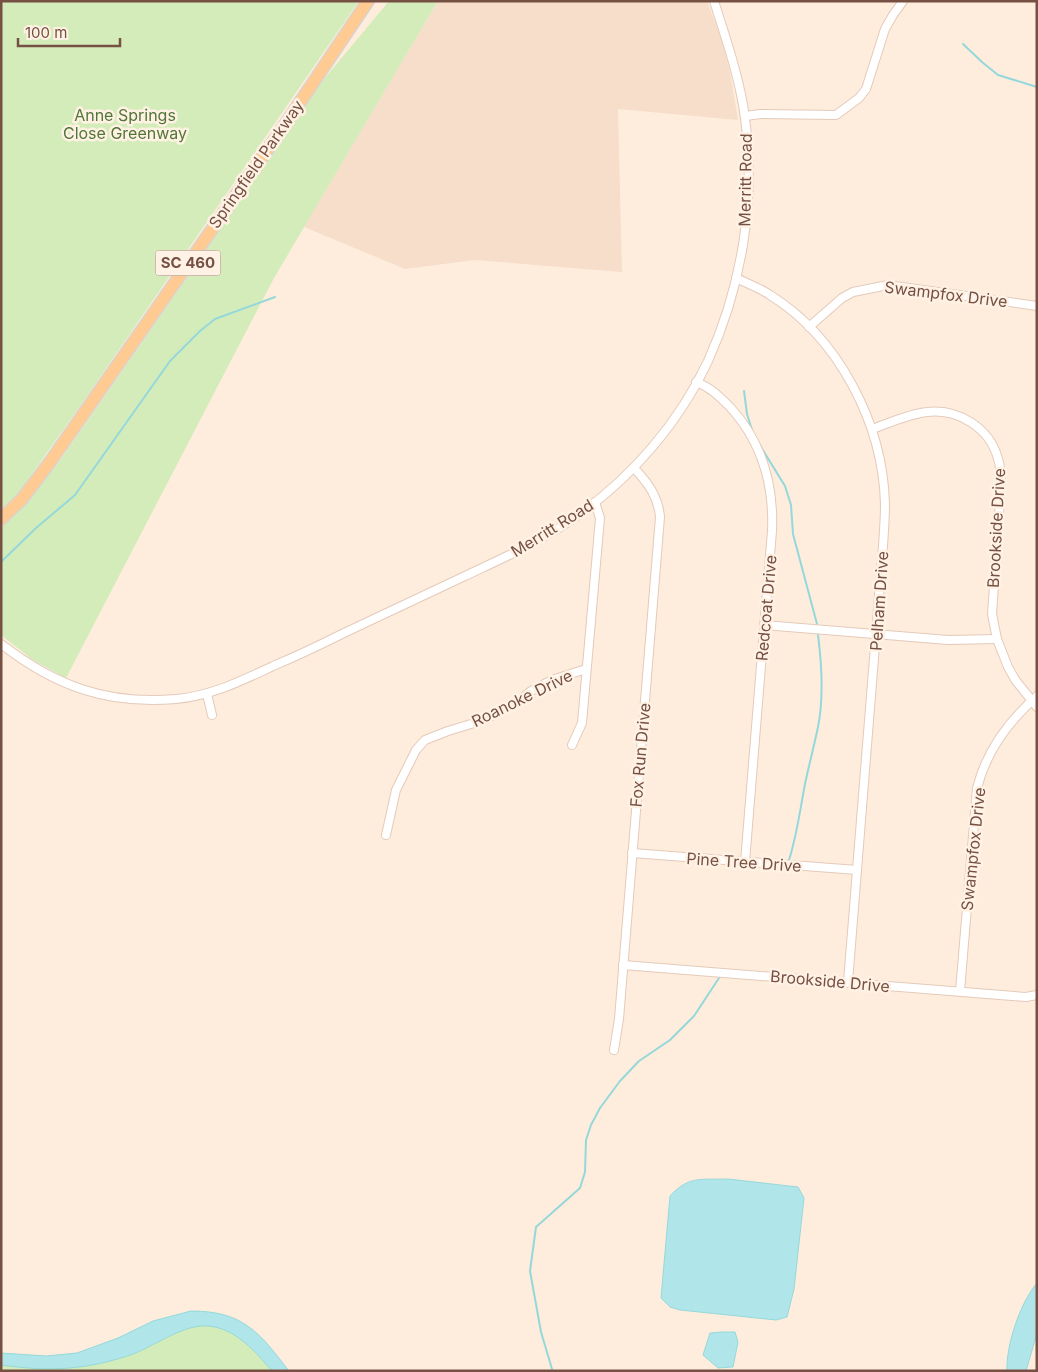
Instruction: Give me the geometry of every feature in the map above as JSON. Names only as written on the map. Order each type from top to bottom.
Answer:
[{"type":"main road","name":"Springfield Parkway","points":[[1,519],[22,499],[50,462],[284,126],[368,1]]},
{"type":"street","name":"Merritt Road","points":[[1,644],[25,663],[49,676],[87,691],[136,700],[178,699],[207,694],[238,682],[514,553],[555,530],[595,502],[634,468],[677,415],[708,361],[736,278],[746,225],[748,192],[745,116],[739,86],[714,1]]},
{"type":"street","points":[[745,116],[761,114],[836,115],[859,98],[866,89],[885,29],[903,1]]},
{"type":"street","name":"Pelham Drive","points":[[736,278],[770,295],[809,327],[832,354],[854,386],[872,429],[878,456],[885,503],[848,982]]},
{"type":"street","name":"Swampfox Drive","points":[[809,327],[842,298],[863,290],[888,285],[1037,306]]},
{"type":"street","name":"Redcoat Drive","points":[[696,382],[712,390],[735,413],[757,446],[766,469],[772,499],[773,515],[745,862]]},
{"type":"street","name":"Brookside Drive","points":[[872,429],[914,415],[940,411],[954,413],[966,418],[986,435],[994,446],[1000,469],[992,614],[997,639],[1008,667],[1016,681],[1035,701]]},
{"type":"street","name":"Fox Run Drive","points":[[614,1050],[619,1019],[660,517],[656,497],[634,468]]},
{"type":"street","name":"Roanoke Drive","points":[[386,835],[396,790],[416,750],[426,740],[484,720],[516,703],[531,691],[552,680],[586,669],[600,518],[595,502]]},
{"type":"street","points":[[764,625],[948,640],[997,639]]},
{"type":"street","points":[[572,745],[582,723],[586,669]]},
{"type":"street","points":[[207,694],[212,715]]},
{"type":"street","name":"Swampfox Drive","points":[[960,991],[977,788],[986,760],[999,736],[1010,722],[1035,701]]},
{"type":"street","name":"Pine Tree Drive","points":[[632,853],[857,870]]},
{"type":"street","name":"Brookside Drive","points":[[623,965],[1026,997],[1037,995]]},
{"type":"shaded area","points":[[438,1],[707,1],[721,38],[730,72],[738,120],[618,109],[622,272],[475,260],[405,269],[304,227]]},
{"type":"green space","name":"Anne Springs Close Greenway","points":[[1,1],[359,1],[83,402],[17,495],[1,509]]},
{"type":"green space","points":[[389,1],[438,1],[274,278],[66,678],[33,660],[1,635],[1,528],[27,503],[61,459],[265,165],[314,91]]},
{"type":"green space","points":[[224,1322],[281,1371],[1,1371],[1,1359],[49,1363],[157,1331]]},
{"type":"water","points":[[728,1179],[798,1187],[804,1198],[794,1289],[787,1317],[776,1320],[680,1310],[670,1307],[661,1298],[670,1196],[683,1185],[696,1180]]},
{"type":"water","points":[[1037,1283],[1037,1333],[1026,1371],[1007,1371],[1009,1349],[1015,1325],[1025,1302]]},
{"type":"water","points":[[191,1311],[224,1315],[248,1326],[259,1335],[289,1371],[272,1371],[251,1348],[236,1336],[227,1331],[208,1326],[189,1328],[133,1354],[100,1363],[52,1369],[1,1365],[1,1353],[46,1356],[77,1353],[118,1338],[153,1321]]},
{"type":"water","points":[[735,1332],[738,1342],[733,1367],[718,1368],[703,1355],[710,1333]]},
{"type":"waterway","points":[[963,44],[998,75],[1037,87]]},
{"type":"waterway","points":[[1,562],[36,528],[75,495],[170,361],[200,331],[215,319],[275,297]]},
{"type":"waterway","points":[[744,391],[747,414],[753,433]]},
{"type":"waterway","points":[[756,439],[785,486],[791,505],[793,534],[817,624]]},
{"type":"waterway","points":[[789,860],[820,716],[822,681],[818,635]]},
{"type":"waterway","points":[[552,1369],[541,1332],[530,1271],[536,1227],[580,1188],[585,1172],[586,1140],[600,1108],[620,1081],[639,1061],[670,1040],[694,1016],[719,978]]}]
